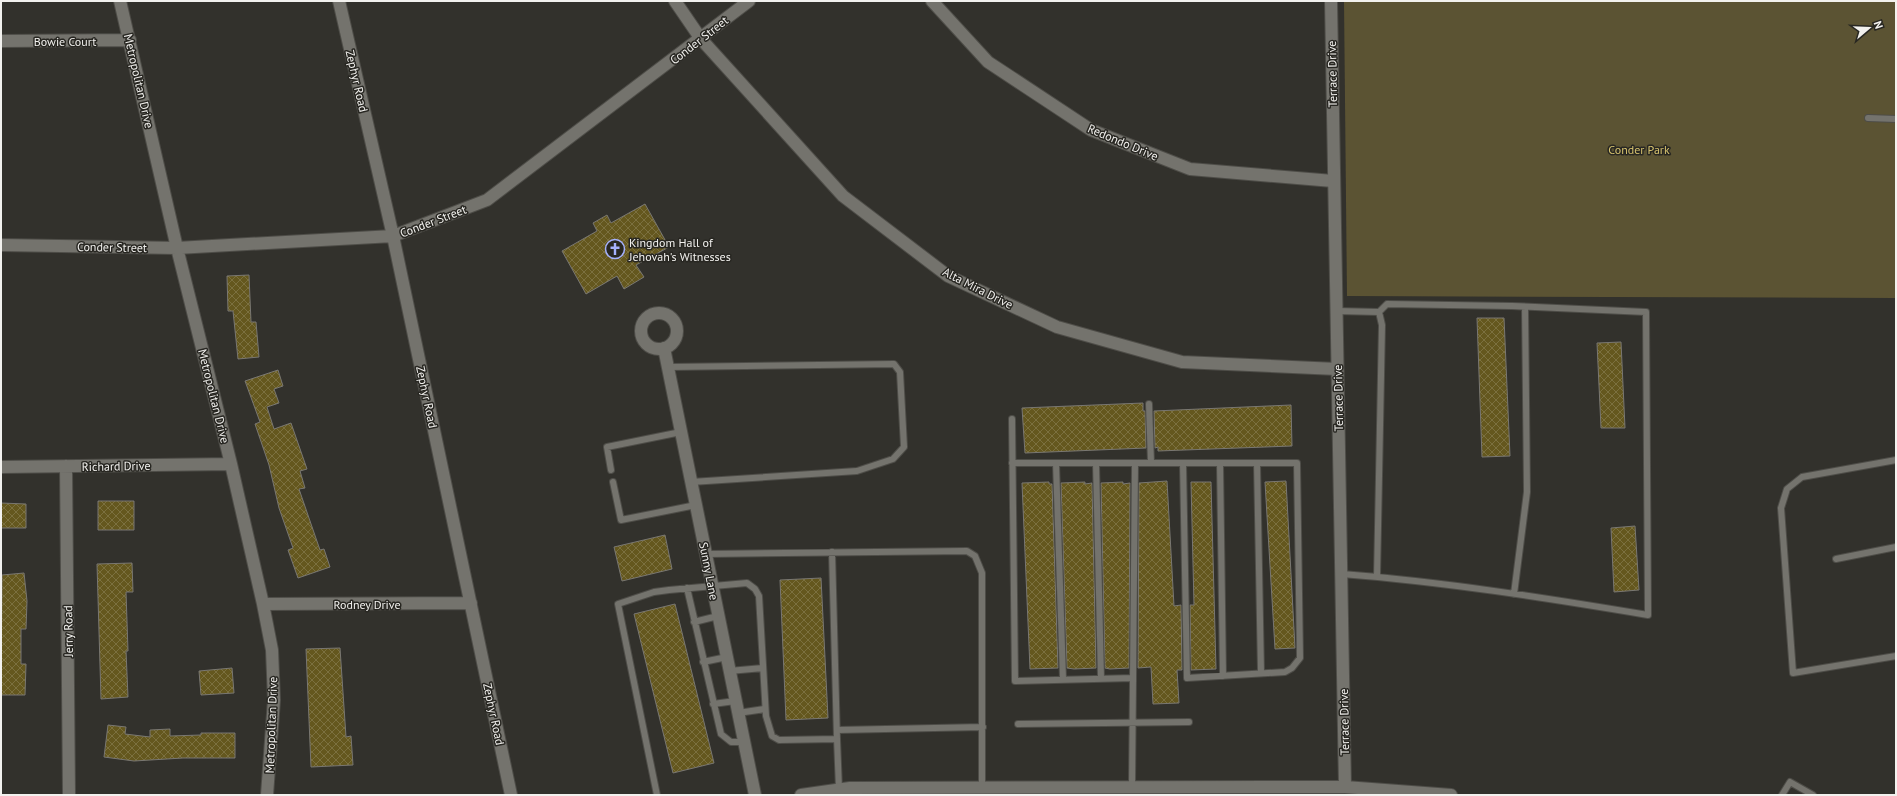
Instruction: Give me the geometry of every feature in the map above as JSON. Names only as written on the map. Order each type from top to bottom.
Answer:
[{"type":"street","name":"Metropolitan Drive","points":[[120,1],[231,464],[272,650],[274,700],[267,795]]},
{"type":"street","name":"Zephyr Road","points":[[338,1],[393,236],[510,795]]},
{"type":"street","name":"Alta Mira Drive","points":[[675,1],[701,39],[843,196],[948,276],[1058,327],[1182,362],[1337,369]]},
{"type":"street","name":"Conder Street","points":[[1,245],[178,248],[393,236],[487,200],[701,39],[749,1]]},
{"type":"street","name":"Redondo Drive","points":[[932,1],[988,62],[1091,130],[1190,169],[1333,181]]},
{"type":"street","name":"Terrace Drive","points":[[1331,1],[1333,181],[1346,791]]},
{"type":"street","name":"Bowie Court","points":[[1,41],[130,40]]},
{"type":"street","name":"Sunny Lane","points":[[664,348],[754,795]]},
{"type":"street","name":"Richard Drive","points":[[1,467],[231,464]]},
{"type":"street","name":"Jerry Road","points":[[66,466],[69,795]]},
{"type":"street","name":"Rodney Drive","points":[[263,604],[471,603]]},
{"type":"street","points":[[801,795],[850,788],[982,788],[1092,791],[1132,788],[1346,791],[1451,795]]},
{"type":"lane","points":[[1868,118],[1896,119]]},
{"type":"lane","points":[[1336,311],[1379,312],[1387,304],[1525,307],[1646,312],[1648,615],[1514,594],[1342,574]]},
{"type":"lane","points":[[1514,594],[1527,492],[1525,307]]},
{"type":"lane","points":[[1377,577],[1382,326],[1379,312]]},
{"type":"lane","points":[[668,367],[894,364],[900,372],[904,447],[893,459],[857,471],[691,482]]},
{"type":"lane","points":[[1150,404],[1151,463]]},
{"type":"lane","points":[[1012,419],[1015,680],[1133,678]]},
{"type":"lane","points":[[611,470],[607,446],[681,432]]},
{"type":"lane","points":[[1896,460],[1802,478],[1787,489],[1781,508],[1794,673],[1896,656]]},
{"type":"lane","points":[[1012,463],[1183,463],[1220,463],[1257,463],[1297,463],[1300,658],[1292,668],[1285,672],[1187,678],[1183,463]]},
{"type":"lane","points":[[1056,463],[1063,679]]},
{"type":"lane","points":[[1096,463],[1101,678]]},
{"type":"lane","points":[[1132,788],[1135,463]]},
{"type":"lane","points":[[1220,463],[1223,676]]},
{"type":"lane","points":[[1257,463],[1261,673]]},
{"type":"lane","points":[[613,482],[620,520],[696,505]]},
{"type":"lane","points":[[1836,559],[1896,548]]},
{"type":"lane","points":[[706,554],[967,551],[975,556],[982,573],[982,788]]},
{"type":"lane","points":[[832,552],[839,789]]},
{"type":"lane","points":[[657,795],[618,604],[654,592],[747,583],[755,589],[759,596],[765,709],[772,736],[779,740],[837,738]]},
{"type":"lane","points":[[687,588],[703,662],[721,734],[731,742],[744,742]]},
{"type":"lane","points":[[694,622],[718,616]]},
{"type":"lane","points":[[703,662],[727,657]]},
{"type":"lane","points":[[730,671],[763,668]]},
{"type":"lane","points":[[713,704],[736,701]]},
{"type":"lane","points":[[738,713],[765,709]]},
{"type":"lane","points":[[1018,724],[1189,722]]},
{"type":"lane","points":[[837,730],[983,727]]},
{"type":"lane","points":[[1782,795],[1790,782],[1813,795]]},
{"type":"green space","name":"Conder Park","points":[[1344,1],[1896,1],[1896,298],[1347,296]]},
{"type":"building","name":"Kingdom Hall of Jehovah's Witnesses","points":[[645,204],[669,247],[636,265],[644,277],[624,289],[617,276],[586,294],[562,251],[597,231],[593,223],[607,215],[611,223]]},
{"type":"building","points":[[249,275],[251,322],[256,322],[259,357],[238,359],[233,311],[228,311],[227,276]]},
{"type":"building","points":[[1477,318],[1504,318],[1510,456],[1482,457]]},
{"type":"building","points":[[1621,342],[1625,428],[1601,428],[1597,343]]},
{"type":"building","points":[[278,370],[283,386],[274,389],[279,403],[267,407],[274,429],[291,423],[307,469],[300,471],[305,488],[299,489],[320,550],[324,549],[330,567],[298,578],[288,550],[293,548],[279,508],[269,465],[255,424],[260,422],[245,381]]},
{"type":"building","points":[[1143,403],[1143,411],[1145,411],[1146,448],[1025,453],[1022,408]]},
{"type":"building","points":[[1291,405],[1292,446],[1158,451],[1158,447],[1155,448],[1154,411]]},
{"type":"building","points":[[1167,481],[1174,606],[1181,605],[1182,670],[1177,670],[1179,703],[1153,704],[1151,667],[1138,668],[1139,483]]},
{"type":"building","points":[[1286,481],[1295,648],[1275,649],[1265,482]]},
{"type":"building","points":[[1049,482],[1049,484],[1052,484],[1058,668],[1030,669],[1022,483]]},
{"type":"building","points":[[1085,482],[1085,484],[1092,483],[1096,668],[1074,669],[1067,668],[1061,483]]},
{"type":"building","points":[[1123,482],[1123,484],[1130,483],[1129,668],[1110,669],[1105,668],[1101,483]]},
{"type":"building","points":[[1191,482],[1211,482],[1216,669],[1191,670],[1190,605],[1194,605]]},
{"type":"building","points":[[98,501],[134,501],[134,530],[98,530]]},
{"type":"building","points":[[1,503],[26,504],[26,528],[1,528]]},
{"type":"building","points":[[1635,526],[1639,590],[1614,592],[1611,528]]},
{"type":"building","points":[[665,535],[672,569],[622,581],[614,547]]},
{"type":"building","points":[[132,563],[133,592],[126,592],[128,697],[101,699],[97,564]]},
{"type":"building","points":[[24,573],[27,601],[26,629],[21,629],[21,664],[26,664],[25,695],[1,695],[2,575]]},
{"type":"building","points":[[821,578],[828,718],[786,720],[780,580]]},
{"type":"building","points":[[675,604],[714,763],[673,773],[634,614]]},
{"type":"building","points":[[340,648],[346,737],[351,736],[353,765],[311,767],[306,649]]},
{"type":"building","points":[[232,668],[234,693],[201,695],[199,671]]},
{"type":"building","points":[[108,725],[126,727],[125,734],[150,737],[150,730],[170,729],[170,736],[201,735],[201,733],[235,733],[235,758],[183,758],[134,761],[104,757]]},
{"type":"place","name":"Kingdom Hall of Jehovah's Witnesses","points":[[615,249]]}]
